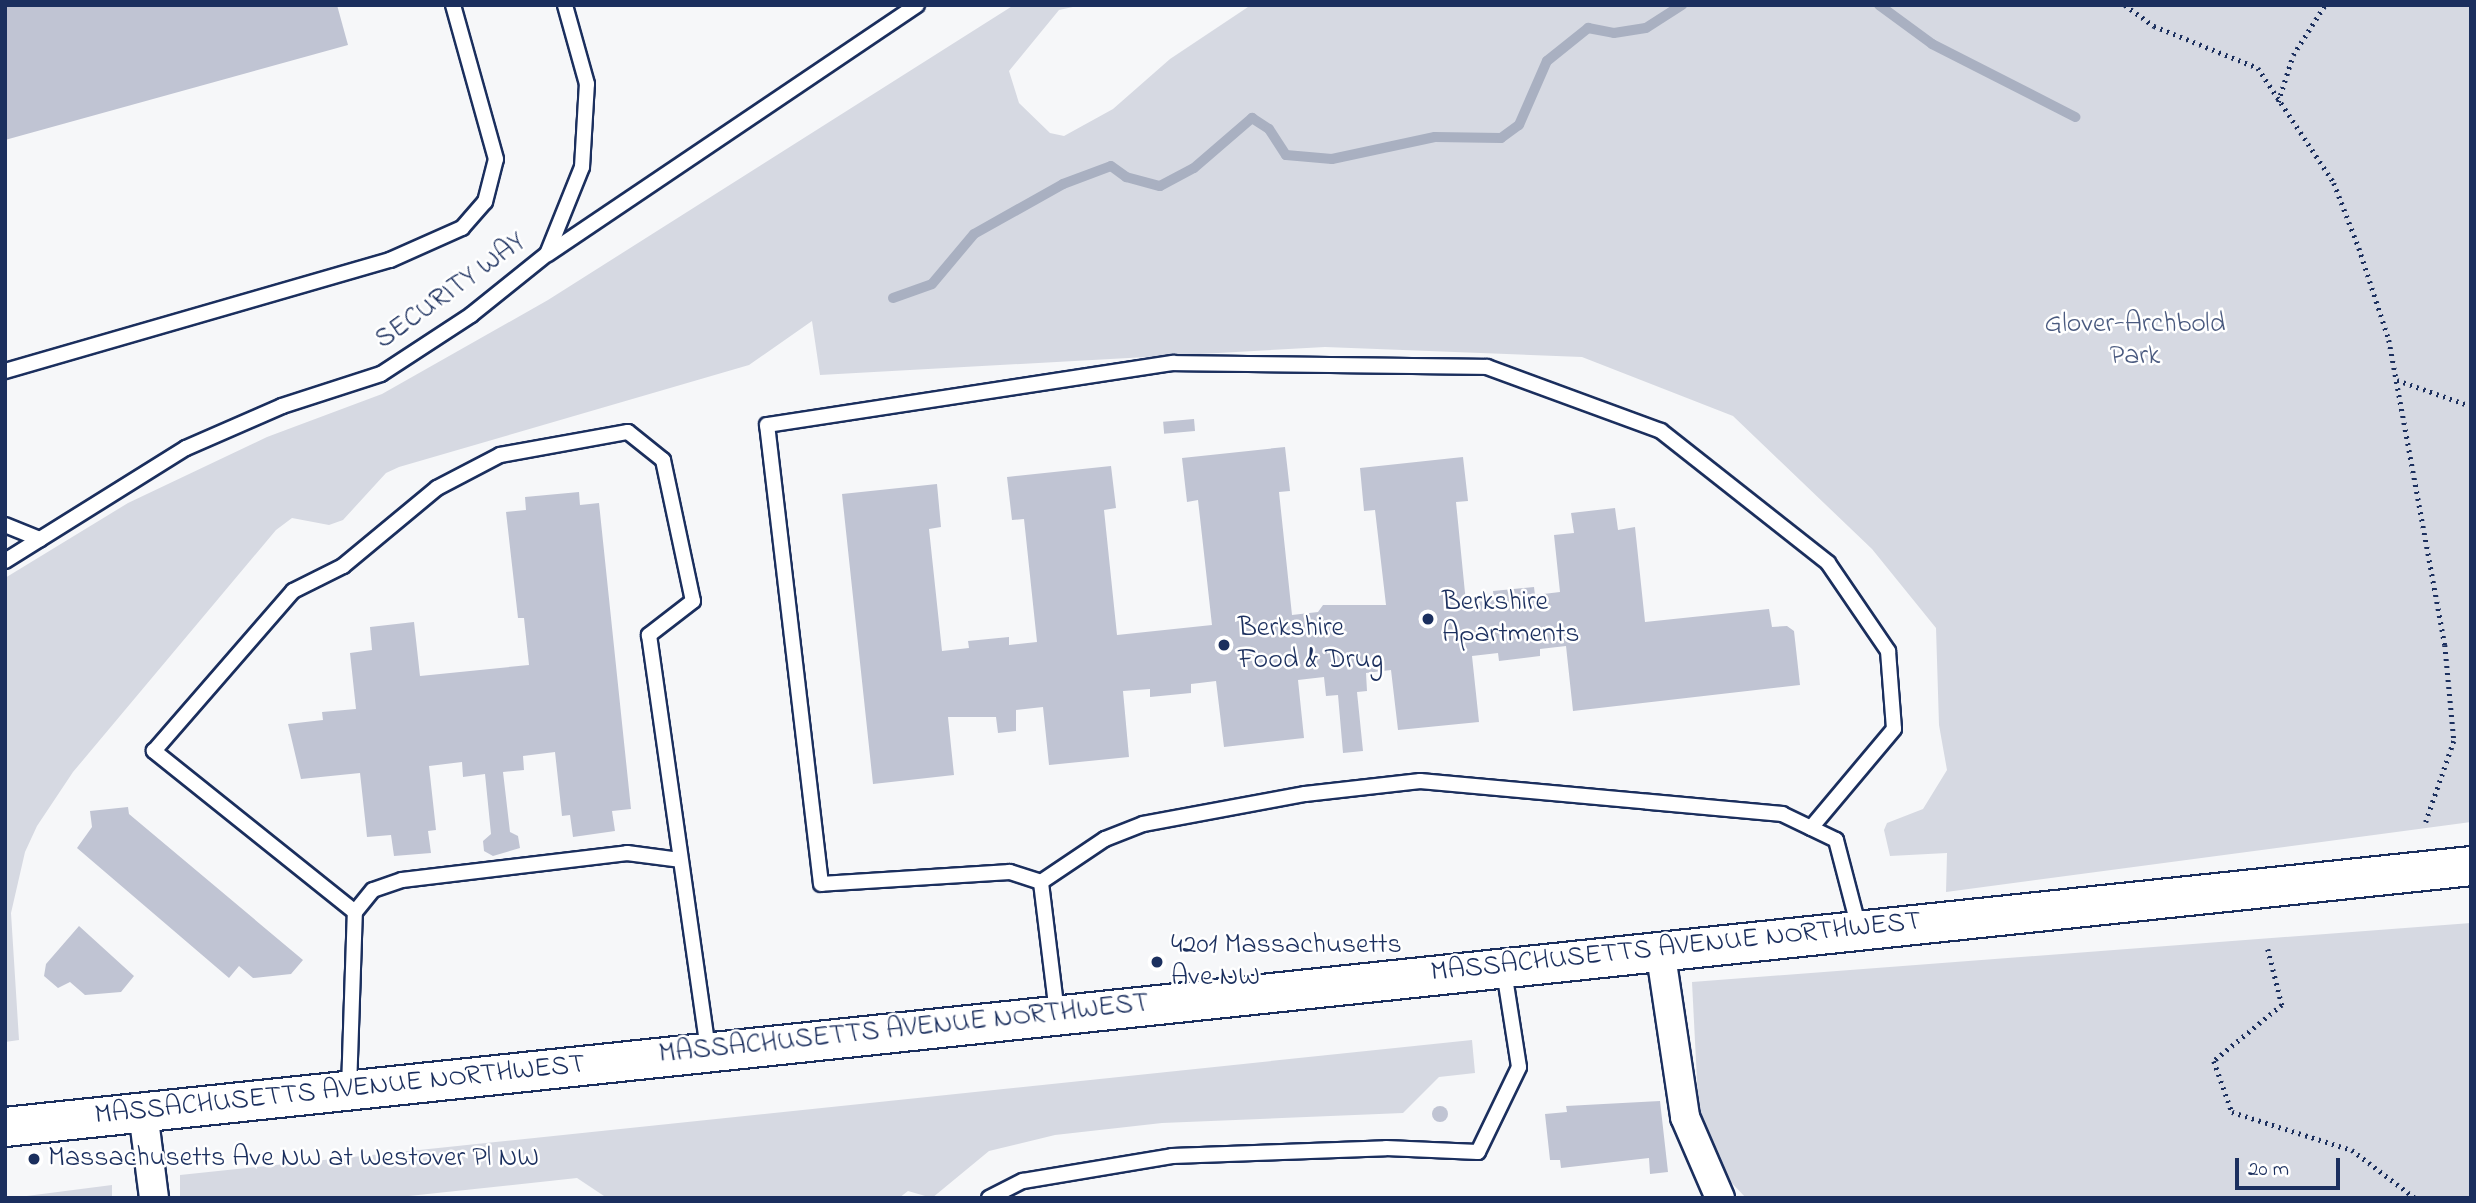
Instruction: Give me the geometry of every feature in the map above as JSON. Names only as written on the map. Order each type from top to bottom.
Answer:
[{"type":"main road","name":"MASSACHUSETTS AVENUE NORTHWEST","points":[[5,1127],[1660,949],[2471,866]]},
{"type":"street","points":[[1660,949],[1683,1108],[1720,1198]]},
{"type":"street","points":[[143,1112],[154,1198]]},
{"type":"lane","points":[[5,371],[390,260],[463,228],[485,202],[496,159],[453,5]]},
{"type":"lane","name":"SECURITY WAY","points":[[5,561],[186,448],[282,406],[381,374],[471,315],[547,254],[582,167],[587,83],[565,5]]},
{"type":"lane","points":[[547,254],[917,5]]},
{"type":"lane","points":[[1041,882],[1010,872],[821,884],[767,425],[1173,363],[1487,367],[1661,430],[1828,563],[1888,651],[1894,729],[1811,828]]},
{"type":"lane","points":[[355,912],[154,751],[293,591],[343,566],[437,488],[500,455],[628,432],[663,460],[693,601],[649,635],[708,1051]]},
{"type":"lane","points":[[5,525],[40,538]]},
{"type":"lane","points":[[1041,882],[1105,839],[1143,824],[1305,793],[1420,781],[1782,814],[1836,840],[1859,928]]},
{"type":"lane","points":[[349,1090],[355,912],[373,890],[402,880],[627,853],[680,860]]},
{"type":"lane","points":[[1041,882],[1058,1014]]},
{"type":"lane","points":[[989,1198],[1023,1181],[1172,1156],[1386,1148],[1478,1152],[1519,1068],[1503,966]]},
{"type":"path","points":[[2125,5],[2154,26],[2258,68],[2278,103],[2334,183],[2389,340],[2445,645],[2454,741],[2426,822]]},
{"type":"path","points":[[2278,103],[2294,55],[2325,5]]},
{"type":"path","points":[[2396,380],[2471,406]]},
{"type":"path","points":[[2268,949],[2281,1005],[2214,1061],[2232,1112],[2352,1150],[2415,1198]]},
{"type":"green space","name":"Glover-Archbold Park","points":[[1014,5],[1082,5],[1059,10],[1009,71],[1019,103],[1050,133],[1064,136],[1113,109],[1170,59],[1251,5],[2471,5],[2471,822],[1946,892],[1947,853],[1890,856],[1884,830],[1887,823],[1923,809],[1947,770],[1939,725],[1936,628],[1872,549],[1733,416],[1582,357],[1325,347],[820,375],[812,321],[749,365],[399,467],[386,473],[343,520],[329,525],[292,518],[276,530],[73,772],[37,826],[25,852],[11,913],[19,1040],[5,1042],[5,578],[128,503],[267,437],[382,394],[548,300]]},
{"type":"green space","points":[[2471,923],[2471,1198],[1746,1198],[1728,1179],[1699,1120],[1692,982]]},
{"type":"green space","points":[[1472,1040],[1475,1073],[1439,1077],[1403,1113],[1162,1123],[1055,1135],[989,1151],[932,1198],[908,1191],[899,1198],[607,1198],[577,1178],[390,1198],[180,1198],[180,1175]]},
{"type":"green space","points":[[112,1185],[112,1198],[11,1198]]},
{"type":"building","points":[[5,5],[337,5],[348,45],[5,140]]},
{"type":"building","points":[[1194,419],[1195,431],[1164,434],[1163,422]]},
{"type":"building","name":"Berkshire Apartments","points":[[1285,447],[1290,491],[1279,492],[1292,615],[1318,612],[1323,605],[1386,605],[1375,510],[1364,511],[1360,468],[1463,457],[1468,501],[1456,502],[1466,603],[1494,600],[1493,591],[1534,587],[1535,595],[1560,592],[1554,535],[1574,533],[1571,513],[1615,508],[1618,530],[1635,527],[1645,622],[1769,609],[1772,627],[1787,626],[1794,631],[1800,685],[1573,711],[1566,646],[1540,649],[1540,656],[1499,661],[1498,653],[1472,656],[1479,722],[1398,730],[1391,670],[1366,673],[1367,691],[1357,692],[1363,751],[1343,753],[1338,695],[1326,696],[1324,677],[1298,680],[1304,738],[1224,747],[1216,681],[1191,684],[1191,693],[1150,697],[1150,689],[1123,691],[1129,757],[1049,765],[1043,707],[1016,710],[1016,731],[998,733],[996,717],[948,717],[954,775],[873,784],[842,494],[937,484],[941,527],[929,529],[942,651],[969,648],[968,641],[1009,637],[1009,645],[1037,642],[1024,519],[1012,520],[1007,477],[1111,466],[1116,508],[1104,510],[1117,635],[1212,625],[1198,500],[1187,502],[1182,458]]},
{"type":"building","points":[[579,492],[580,505],[599,503],[631,809],[612,811],[615,831],[573,837],[570,815],[562,816],[555,752],[523,756],[524,770],[503,772],[510,832],[518,836],[520,848],[493,856],[484,851],[483,841],[491,834],[485,774],[463,777],[462,762],[429,766],[436,830],[428,831],[431,853],[394,856],[391,835],[367,837],[360,773],[301,779],[288,724],[323,720],[322,712],[356,709],[350,653],[372,650],[370,627],[414,622],[420,676],[529,665],[524,618],[518,618],[506,512],[526,510],[525,497]]},
{"type":"building","points":[[128,807],[129,814],[303,960],[291,974],[253,978],[239,966],[229,978],[77,848],[92,827],[90,811]]},
{"type":"building","points":[[79,926],[134,976],[121,992],[85,995],[70,982],[58,988],[44,976],[46,964]]},
{"type":"building","points":[[1660,1101],[1668,1172],[1650,1174],[1649,1158],[1561,1168],[1560,1160],[1550,1160],[1545,1114],[1567,1112],[1566,1106]]},
{"type":"building","points":[[1437,1106],[1443,1106],[1448,1114],[1446,1120],[1437,1122],[1432,1117],[1432,1111]]},
{"type":"waterway","points":[[893,298],[932,284],[974,234],[1063,184],[1111,166],[1126,177],[1160,186],[1194,168],[1252,118],[1269,129],[1286,155],[1332,159],[1435,137],[1501,138],[1519,125],[1547,61],[1588,28],[1614,33],[1646,28],[1682,5]]},
{"type":"waterway","points":[[1879,5],[1932,44],[2075,117]]},
{"type":"place","name":"Berkshire Apartments","points":[[1428,619]]},
{"type":"place","name":"Berkshire Food & Drug","points":[[1224,645]]},
{"type":"place","name":"4201 Massachusetts Ave NW","points":[[1157,962]]},
{"type":"place","name":"Massachusetts Ave NW at Westover Pl NW","points":[[34,1159]]}]
